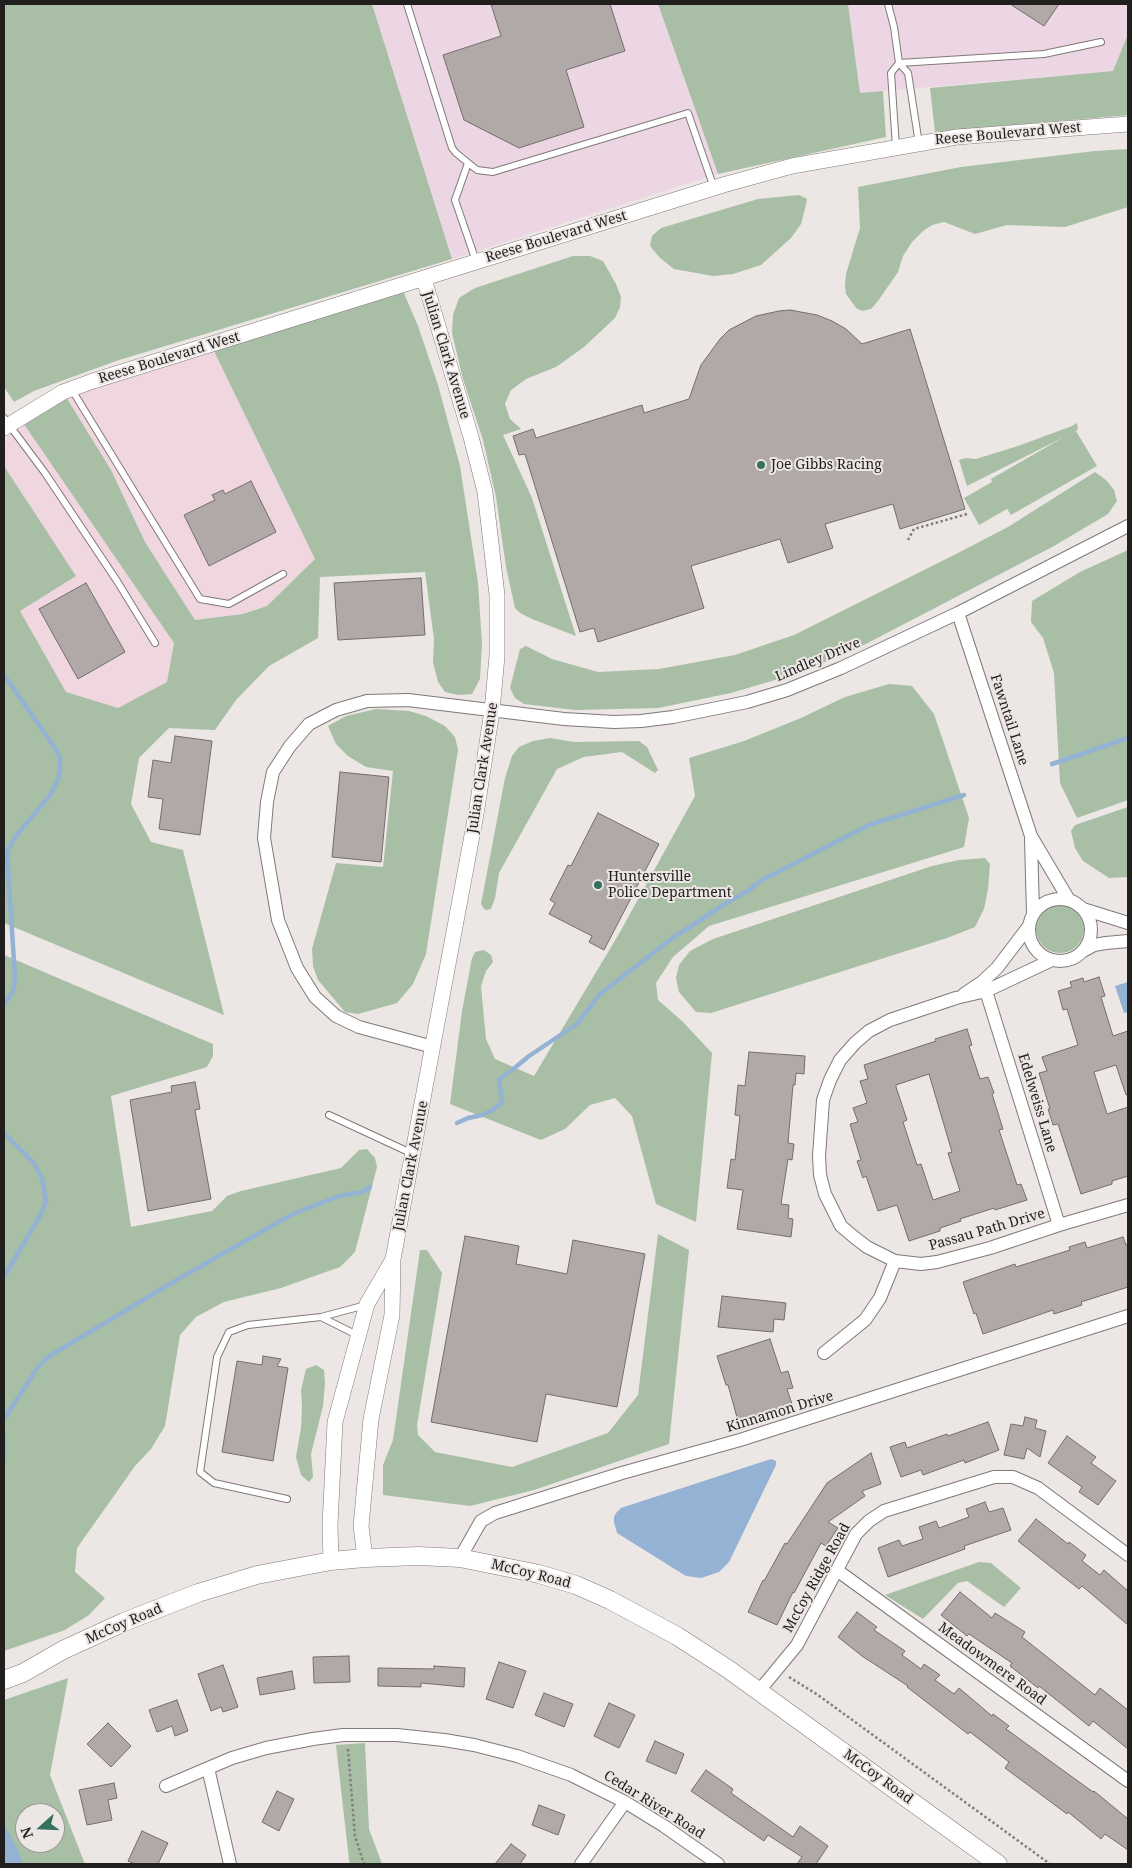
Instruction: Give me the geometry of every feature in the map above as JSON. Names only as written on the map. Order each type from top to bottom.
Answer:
[{"type":"main road","name":"McCoy Road","points":[[4,1680],[98,1634],[198,1593],[257,1575],[332,1561],[366,1558],[419,1556],[460,1558],[538,1574],[576,1585],[610,1600],[677,1636],[759,1691],[998,1864]]},
{"type":"street","name":"Reese Boulevard West","points":[[5,424],[72,389],[93,381],[714,188],[792,166],[956,137],[1128,124]]},
{"type":"street","name":"Julian Clark Avenue","points":[[366,1558],[361,1526],[371,1419],[392,1315],[393,1259],[414,1155],[476,814],[492,711],[498,630],[497,595],[488,511],[471,437],[424,279]]},
{"type":"street","name":"Lindley Drive","points":[[433,1047],[359,1027],[336,1016],[315,997],[297,968],[278,920],[264,838],[267,802],[273,772],[290,746],[309,724],[336,710],[367,701],[408,700],[564,719],[614,722],[641,721],[707,711],[787,690],[841,668],[958,613],[1128,526]]},
{"type":"street","name":"Fawntail Lane","points":[[958,613],[1031,836],[1069,900]]},
{"type":"street","name":"Fawntail Lane","points":[[1031,836],[1031,920]]},
{"type":"street","points":[[1083,909],[1090,922],[1091,932],[1089,942],[1076,958],[1066,961],[1052,960],[1046,959],[1037,952],[1031,944],[1028,934],[1031,920],[1040,906],[1049,900],[1059,898],[1069,900],[1083,909],[1128,922]]},
{"type":"street","name":"Passau Path Drive","points":[[956,998],[970,991],[997,968],[1031,920]]},
{"type":"street","points":[[1083,951],[1094,946],[1128,941]]},
{"type":"street","name":"Passau Path Drive","points":[[1052,960],[986,991],[956,998],[890,1020],[869,1031],[854,1044],[840,1060],[823,1100],[820,1175],[825,1194],[842,1226],[867,1247],[894,1261],[921,1264],[937,1262],[990,1248],[1128,1205]]},
{"type":"street","name":"Edelweiss Lane","points":[[986,991],[1059,1225]]},
{"type":"street","name":"Julian Clark Avenue","points":[[332,1561],[330,1525],[335,1422],[367,1304],[393,1259]]},
{"type":"street","points":[[824,1353],[865,1320],[880,1298],[894,1261]]},
{"type":"street","name":"Kinnamon Drive","points":[[460,1558],[481,1521],[496,1513],[622,1473],[740,1440],[1128,1316]]},
{"type":"street","name":"McCoy Ridge Road","points":[[759,1691],[797,1645],[856,1534],[869,1521],[884,1511],[994,1477],[1013,1477],[1038,1488],[1128,1555]]},
{"type":"street","name":"Meadowmere Road","points":[[838,1571],[1128,1781]]},
{"type":"street","name":"Cedar River Road","points":[[166,1786],[232,1758],[266,1748],[313,1738],[347,1735],[397,1735],[474,1745],[542,1764],[599,1788],[664,1826],[718,1864]]},
{"type":"street","points":[[208,1768],[230,1864]]},
{"type":"street","points":[[581,1864],[625,1802]]},
{"type":"lane","points":[[407,4],[452,148],[477,170],[493,172],[688,113],[714,188]]},
{"type":"lane","points":[[888,4],[894,27],[899,63],[908,73],[919,144]]},
{"type":"lane","points":[[896,147],[891,73],[899,63],[1044,54],[1101,42]]},
{"type":"lane","points":[[468,163],[454,200],[477,262]]},
{"type":"lane","points":[[72,389],[200,599],[229,604],[283,574]]},
{"type":"lane","points":[[5,424],[45,473],[117,581],[155,643]]},
{"type":"lane","points":[[329,1115],[414,1155]]},
{"type":"lane","points":[[287,1499],[214,1483],[200,1472],[217,1357],[228,1332],[248,1325],[321,1317],[367,1304]]},
{"type":"lane","points":[[321,1317],[359,1335]]},
{"type":"path","points":[[908,540],[914,529],[967,514]]},
{"type":"path","points":[[777,1669],[818,1695],[1050,1864]]},
{"type":"path","points":[[347,1735],[356,1836],[364,1864]]},
{"type":"shaded area","points":[[372,4],[658,4],[718,174],[452,259]]},
{"type":"shaded area","points":[[848,4],[1128,4],[1128,34],[1113,71],[860,93]]},
{"type":"shaded area","points":[[211,345],[315,559],[267,606],[243,614],[195,620],[145,542],[111,470],[63,392]]},
{"type":"shaded area","points":[[19,417],[174,643],[167,682],[118,708],[66,693],[20,611],[76,576],[4,466],[4,444]]},
{"type":"green space","points":[[4,4],[372,4],[452,259],[116,361],[34,391],[14,402],[4,387]]},
{"type":"green space","points":[[658,4],[848,4],[860,93],[883,91],[886,137],[718,174]]},
{"type":"green space","points":[[1128,34],[1128,115],[935,132],[930,88],[1113,71]]},
{"type":"green space","points":[[1128,149],[1128,207],[1065,227],[1007,225],[975,234],[944,222],[932,225],[912,242],[903,256],[898,272],[871,309],[862,311],[856,308],[846,294],[846,274],[860,228],[858,187],[961,167],[1095,151]]},
{"type":"green space","points":[[799,195],[807,199],[801,224],[791,238],[761,265],[733,274],[713,276],[674,269],[660,258],[650,246],[652,236],[661,228],[758,199]]},
{"type":"green space","points":[[573,256],[590,256],[603,261],[621,297],[620,307],[615,318],[584,347],[556,367],[526,379],[511,390],[505,404],[510,419],[521,429],[503,435],[532,498],[576,636],[532,619],[515,608],[506,567],[496,497],[483,440],[463,379],[452,333],[453,315],[459,298],[475,288]]},
{"type":"green space","points":[[401,286],[418,326],[438,385],[460,466],[478,583],[482,644],[480,679],[472,694],[458,695],[445,692],[438,682],[433,662],[434,639],[425,572],[320,577],[318,638],[269,666],[236,700],[215,730],[169,728],[139,758],[131,804],[151,842],[183,850],[224,1015],[4,923],[4,466],[76,576],[20,611],[66,692],[118,708],[167,682],[174,643],[19,417],[63,392],[111,470],[145,542],[195,620],[243,614],[267,606],[315,559],[211,345]]},
{"type":"green space","points":[[1077,423],[1078,429],[1076,431],[1097,466],[1011,515],[1007,509],[979,525],[964,498],[992,482],[991,479],[1064,437],[967,486],[959,460],[966,458],[976,459],[1018,446]]},
{"type":"green space","points":[[1095,472],[1106,480],[1114,490],[1117,501],[1108,514],[1054,546],[858,648],[799,673],[731,693],[658,708],[575,710],[524,704],[515,698],[510,688],[520,649],[526,646],[552,659],[598,672],[659,669],[735,655],[794,635],[1008,527]]},
{"type":"green space","points":[[1128,550],[1128,800],[1077,818],[1060,783],[1054,673],[1043,638],[1031,622],[1032,601],[1080,572]]},
{"type":"green space","points":[[889,684],[912,686],[934,714],[969,818],[964,847],[709,926],[673,957],[656,983],[658,1000],[682,1021],[712,1053],[696,1222],[656,1204],[632,1116],[615,1098],[590,1105],[565,1129],[541,1140],[450,1104],[462,1011],[472,958],[475,952],[484,950],[491,955],[493,962],[486,971],[481,986],[486,1039],[495,1059],[534,1076],[620,932],[695,796],[689,758],[744,741],[801,718],[845,697]]},
{"type":"green space","points":[[376,709],[409,711],[426,716],[445,726],[455,737],[458,750],[426,954],[413,984],[397,1003],[358,1014],[345,1012],[318,980],[313,966],[312,949],[336,863],[383,867],[393,771],[366,767],[348,756],[336,744],[328,726],[346,716]]},
{"type":"green space","points":[[550,738],[574,742],[639,741],[647,747],[658,770],[655,773],[622,752],[584,757],[557,769],[499,873],[495,898],[491,909],[485,910],[481,904],[505,778],[512,756],[519,747],[533,741]]},
{"type":"green space","points":[[1128,807],[1128,877],[1109,878],[1083,861],[1075,848],[1071,831],[1075,825]]},
{"type":"green space","points":[[985,858],[990,864],[988,889],[984,909],[975,927],[947,938],[711,1013],[696,1012],[679,992],[676,978],[679,965],[690,951],[713,939],[932,866],[959,860]]},
{"type":"green space","points":[[1060,905],[1069,907],[1077,912],[1082,920],[1084,929],[1082,938],[1077,946],[1069,951],[1060,953],[1051,951],[1043,946],[1038,938],[1036,929],[1038,920],[1043,912],[1051,907]]},
{"type":"green space","points":[[4,955],[213,1044],[213,1056],[207,1067],[111,1096],[131,1227],[212,1211],[227,1196],[241,1191],[341,1168],[359,1150],[367,1149],[375,1158],[377,1167],[355,1252],[340,1267],[281,1288],[224,1302],[196,1317],[180,1335],[165,1426],[151,1449],[135,1466],[77,1548],[75,1572],[105,1598],[89,1615],[65,1630],[4,1651]]},
{"type":"green space","points":[[658,1234],[689,1250],[669,1444],[534,1490],[470,1506],[383,1495],[383,1465],[393,1440],[420,1250],[427,1250],[442,1273],[417,1425],[418,1435],[435,1452],[512,1467],[608,1433],[638,1395]]},
{"type":"green space","points":[[316,1365],[324,1370],[325,1383],[323,1406],[311,1454],[313,1477],[309,1482],[301,1475],[296,1457],[301,1428],[301,1390],[306,1369]]},
{"type":"green space","points":[[979,1562],[991,1563],[1021,1588],[1004,1607],[967,1581],[958,1583],[923,1619],[885,1595]]},
{"type":"green space","points":[[68,1678],[50,1775],[61,1803],[15,1803],[15,1853],[65,1853],[65,1813],[85,1864],[4,1864],[4,1700]]},
{"type":"green space","points":[[365,1743],[369,1829],[382,1864],[350,1864],[349,1860],[336,1745]]},
{"type":"water","points":[[1128,982],[1128,1012],[1124,1013],[1115,986]]},
{"type":"water","points":[[771,1459],[776,1461],[776,1465],[729,1562],[719,1572],[701,1578],[686,1576],[617,1533],[614,1517],[621,1508]]},
{"type":"water","points":[[4,1827],[15,1844],[15,1853],[19,1853],[22,1864],[4,1864]]},
{"type":"building","points":[[491,4],[610,4],[625,51],[566,70],[584,127],[519,148],[464,120],[443,55],[501,36]]},
{"type":"building","points":[[1010,4],[1059,4],[1044,26]]},
{"type":"building","points":[[790,310],[817,315],[832,321],[846,329],[862,344],[910,329],[965,509],[900,529],[893,504],[825,524],[833,548],[788,563],[780,539],[691,566],[704,608],[598,642],[594,628],[580,632],[525,454],[519,455],[513,436],[533,429],[536,438],[642,405],[644,413],[689,399],[701,365],[729,330],[756,316]]},
{"type":"building","points":[[251,481],[276,532],[209,566],[184,515],[215,500],[212,495],[223,490],[225,494]]},
{"type":"building","points":[[421,578],[425,635],[338,640],[334,583]]},
{"type":"building","points":[[86,583],[125,652],[78,679],[39,609]]},
{"type":"building","points":[[175,736],[212,741],[200,835],[159,829],[163,799],[148,797],[153,760],[171,763]]},
{"type":"building","points":[[340,772],[389,777],[381,862],[332,857]]},
{"type":"building","name":"Huntersville Police Department","points":[[598,813],[659,844],[604,950],[589,942],[592,936],[549,914],[555,903],[550,900],[568,865],[571,866]]},
{"type":"building","points":[[1099,977],[1105,996],[1101,997],[1113,1036],[1128,1031],[1128,1095],[1126,1095],[1116,1065],[1094,1072],[1107,1114],[1128,1107],[1128,1176],[1112,1181],[1112,1184],[1081,1194],[1058,1124],[1053,1125],[1039,1073],[1047,1071],[1042,1057],[1078,1045],[1067,1009],[1063,1010],[1058,991],[1072,987],[1070,982],[1083,978],[1084,982]]},
{"type":"building","points":[[967,1029],[972,1045],[969,1046],[980,1079],[988,1077],[994,1093],[992,1094],[1003,1129],[999,1130],[1017,1185],[1021,1184],[1027,1200],[960,1219],[961,1221],[940,1228],[940,1231],[909,1241],[897,1205],[878,1211],[866,1176],[863,1178],[857,1161],[861,1160],[850,1124],[858,1122],[853,1108],[867,1103],[860,1081],[868,1079],[864,1065],[936,1041],[935,1039]],"holes":[[[929,1074],[952,1152],[948,1153],[960,1191],[933,1200],[921,1164],[917,1165],[903,1122],[907,1120],[896,1085]]]},
{"type":"building","points":[[749,1052],[805,1056],[804,1074],[796,1073],[795,1085],[793,1085],[788,1143],[794,1144],[792,1160],[788,1159],[781,1204],[789,1205],[788,1218],[793,1219],[791,1237],[737,1229],[743,1190],[727,1188],[731,1159],[735,1160],[740,1116],[735,1115],[738,1085],[745,1086]]},
{"type":"building","points":[[195,1082],[200,1109],[195,1110],[211,1199],[148,1211],[130,1100],[172,1092],[171,1086]]},
{"type":"building","points":[[465,1236],[519,1246],[516,1264],[567,1274],[573,1240],[645,1254],[617,1407],[546,1394],[537,1442],[431,1422]]},
{"type":"building","points":[[1123,1237],[1126,1245],[1128,1244],[1128,1287],[1081,1302],[1082,1305],[1054,1314],[1053,1310],[983,1334],[963,1282],[1015,1264],[1016,1267],[1070,1250],[1069,1247],[1085,1242],[1087,1248]]},
{"type":"building","points":[[722,1296],[786,1303],[784,1320],[774,1319],[773,1332],[718,1327]]},
{"type":"building","points":[[770,1339],[781,1373],[788,1371],[793,1388],[787,1389],[792,1404],[738,1421],[728,1385],[726,1385],[717,1356]]},
{"type":"building","points":[[263,1356],[281,1359],[277,1366],[288,1368],[273,1461],[222,1452],[237,1361],[262,1365]]},
{"type":"building","points":[[1025,1417],[1037,1420],[1035,1428],[1046,1431],[1040,1457],[1027,1448],[1024,1459],[1004,1455],[1011,1424],[1023,1426]]},
{"type":"building","points":[[988,1422],[999,1450],[965,1463],[964,1460],[923,1475],[921,1470],[901,1477],[890,1447],[905,1442],[907,1448]]},
{"type":"building","points":[[1067,1436],[1096,1457],[1091,1463],[1116,1481],[1098,1505],[1079,1492],[1082,1487],[1048,1463]]},
{"type":"building","points":[[871,1453],[881,1484],[862,1491],[865,1496],[828,1522],[838,1528],[826,1546],[821,1543],[793,1592],[777,1625],[748,1612],[763,1580],[785,1543],[787,1544],[827,1483]]},
{"type":"building","points":[[985,1502],[989,1512],[1003,1508],[1011,1530],[964,1546],[965,1549],[888,1577],[878,1548],[899,1540],[902,1546],[923,1539],[919,1527],[936,1521],[939,1528],[969,1517],[966,1509]]},
{"type":"building","points":[[1036,1519],[1068,1544],[1069,1542],[1086,1555],[1082,1561],[1100,1575],[1104,1570],[1128,1591],[1128,1625],[1082,1586],[1079,1589],[1018,1541]]},
{"type":"building","points":[[960,1592],[992,1618],[995,1613],[1025,1632],[1022,1637],[1095,1695],[1100,1688],[1128,1710],[1128,1749],[1093,1721],[1089,1726],[1039,1686],[1038,1688],[1010,1666],[1012,1663],[969,1634],[967,1636],[941,1615]]},
{"type":"building","points":[[857,1612],[877,1627],[874,1630],[905,1651],[902,1655],[921,1669],[924,1664],[940,1675],[935,1680],[954,1694],[959,1688],[992,1716],[993,1714],[1009,1726],[1006,1729],[1094,1791],[1128,1819],[1128,1850],[1105,1834],[1101,1839],[1068,1812],[1067,1814],[1005,1768],[1009,1762],[970,1732],[968,1734],[908,1686],[862,1656],[838,1637]]},
{"type":"building","points":[[349,1656],[350,1682],[314,1683],[313,1657]]},
{"type":"building","points":[[499,1662],[526,1671],[513,1708],[486,1699]]},
{"type":"building","points":[[223,1665],[238,1707],[223,1712],[221,1707],[211,1711],[198,1674]]},
{"type":"building","points":[[434,1666],[465,1668],[464,1687],[421,1683],[421,1687],[378,1686],[378,1668],[434,1669]]},
{"type":"building","points":[[292,1671],[295,1689],[260,1695],[257,1678]]},
{"type":"building","points":[[544,1693],[573,1704],[564,1727],[535,1715]]},
{"type":"building","points":[[177,1700],[188,1731],[175,1736],[172,1726],[157,1732],[149,1710]]},
{"type":"building","points":[[609,1703],[635,1715],[619,1748],[594,1736]]},
{"type":"building","points":[[108,1723],[131,1746],[111,1767],[87,1744]]},
{"type":"building","points":[[655,1741],[684,1754],[676,1774],[646,1761]]},
{"type":"building","points":[[706,1770],[733,1789],[731,1793],[793,1837],[800,1826],[828,1846],[816,1864],[797,1864],[802,1857],[768,1835],[764,1841],[691,1791]]},
{"type":"building","points":[[114,1783],[117,1798],[108,1800],[112,1820],[87,1825],[79,1790]]},
{"type":"building","points":[[277,1791],[294,1799],[279,1831],[262,1822]]},
{"type":"building","points":[[539,1805],[565,1815],[558,1835],[532,1825]]},
{"type":"building","points":[[142,1831],[168,1843],[158,1864],[135,1864],[128,1861]]},
{"type":"building","points":[[511,1844],[526,1855],[520,1864],[495,1864]]},
{"type":"waterway","points":[[4,675],[60,758],[58,780],[51,794],[15,837],[7,852],[15,978],[13,991],[4,1005]]},
{"type":"waterway","points":[[1052,764],[1128,738]]},
{"type":"waterway","points":[[457,1123],[493,1110],[502,1102],[499,1079],[529,1056],[577,1024],[599,995],[671,939],[748,891],[762,880],[869,825],[964,795]]},
{"type":"waterway","points":[[4,1133],[33,1162],[42,1178],[46,1201],[41,1214],[4,1277]]},
{"type":"waterway","points":[[4,1419],[38,1367],[48,1357],[180,1278],[291,1215],[339,1196],[362,1192],[370,1187]]},
{"type":"waterway","points":[[4,1437],[4,1458]]},
{"type":"place","name":"Joe Gibbs Racing","points":[[761,465]]},
{"type":"place","name":"Huntersville Police Department","points":[[598,885]]}]
